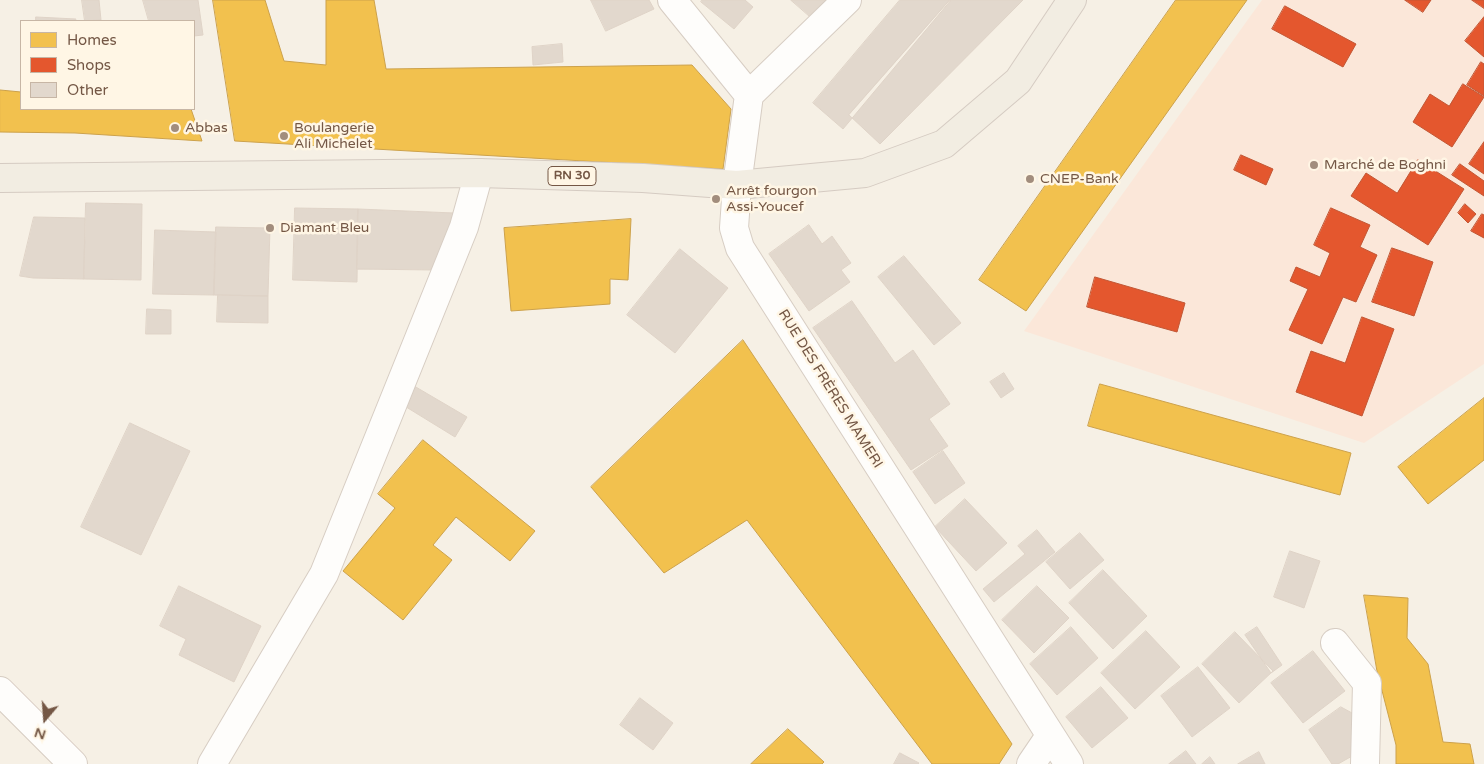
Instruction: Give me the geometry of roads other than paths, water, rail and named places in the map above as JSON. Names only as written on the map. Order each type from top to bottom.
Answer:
[{"type":"main road","name":"RN 30","points":[[0,178],[480,173],[643,178],[737,185],[865,174],[944,144],[1018,81],[1072,0]]},
{"type":"street","points":[[672,0],[749,95],[847,0]]},
{"type":"street","name":"RUE DES FRÈRES MAMERI","points":[[749,95],[737,185],[734,228],[740,248],[1068,764]]},
{"type":"street","points":[[212,764],[324,574],[464,227],[480,173]]},
{"type":"street","points":[[1335,643],[1367,683],[1364,764]]},
{"type":"street","points":[[0,691],[73,764]]},
{"type":"street","points":[[1030,764],[1050,736]]},
{"type":"place","name":"Abbas","points":[[175,128]]},
{"type":"place","name":"Boulangerie Ali Michelet","points":[[284,136]]},
{"type":"place","name":"Marché de Boghni","points":[[1314,165]]},
{"type":"place","name":"CNEP-Bank","points":[[1030,179]]},
{"type":"place","name":"Arrêt fourgon Assi-Youcef","points":[[716,199]]},
{"type":"place","name":"Diamant Bleu","points":[[270,228]]}]
